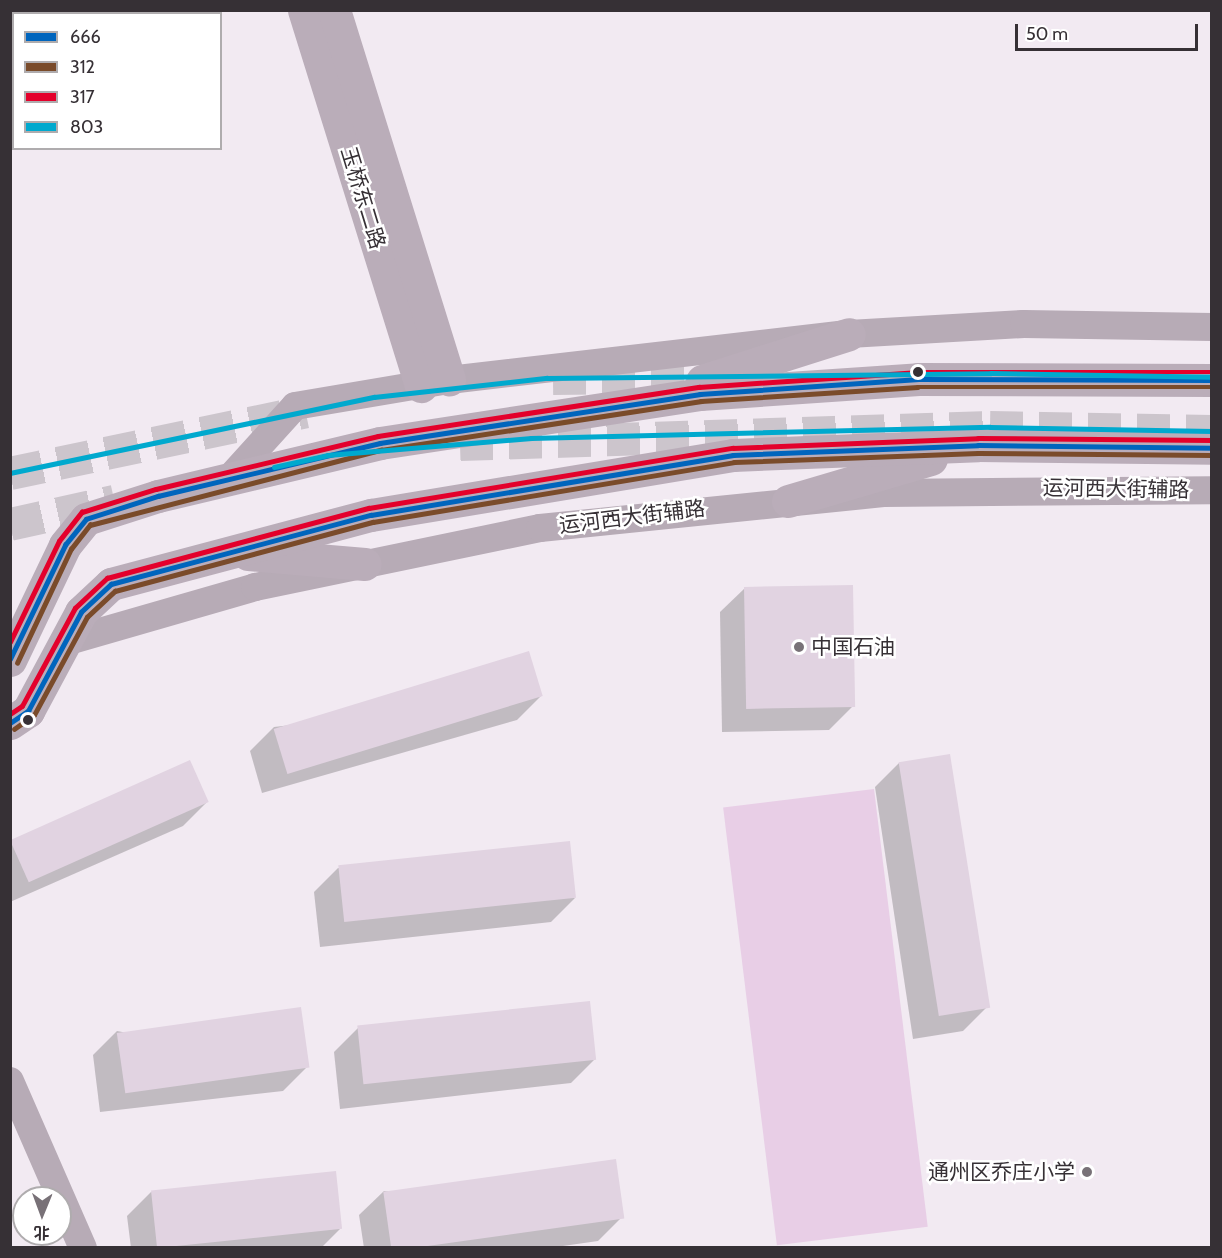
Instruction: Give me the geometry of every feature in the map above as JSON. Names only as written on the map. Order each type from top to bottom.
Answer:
[{"type":"main road","name":"玉桥东二路","points":[[304,10],[435,383]]},
{"type":"main road","name":"玉桥东二路","points":[[334,10],[435,383]]},
{"type":"main road","points":[[636,402],[849,334]]},
{"type":"main road","points":[[10,660],[66,544],[86,519],[229,479],[380,443],[636,402],[918,379],[1212,380]]},
{"type":"main road","points":[[788,501],[978,445]]},
{"type":"main road","points":[[10,723],[28,711],[81,612],[111,584],[222,551],[371,515],[733,455],[978,445],[1212,448]]},
{"type":"main road","points":[[222,551],[365,564]]},
{"type":"street","points":[[229,479],[295,406],[435,383],[849,334],[1024,324],[1212,327]]},
{"type":"street","name":"运河西大街辅路","points":[[65,642],[255,587],[540,528],[788,501],[1025,488],[1212,490]]},
{"type":"street","points":[[10,1081],[82,1248]]},
{"type":"shaded area","points":[[874,789],[928,1227],[777,1245],[723,808]]},
{"type":"building","name":"中国石油","points":[[853,585],[855,707],[746,709],[744,587]]},
{"type":"building","points":[[529,651],[543,696],[287,774],[274,729]]},
{"type":"building","points":[[950,754],[990,1008],[939,1016],[899,762]]},
{"type":"building","points":[[190,760],[209,802],[29,882],[10,840]]},
{"type":"building","points":[[570,841],[576,898],[344,922],[338,865]]},
{"type":"building","points":[[590,1001],[596,1060],[363,1084],[357,1025]]},
{"type":"building","points":[[301,1007],[309,1067],[125,1093],[117,1033]]},
{"type":"building","points":[[616,1159],[624,1218],[414,1248],[391,1248],[383,1192]]},
{"type":"building","points":[[336,1171],[342,1229],[157,1248],[151,1190]]},
{"type":"tunnel","points":[[553,378],[733,376]]},
{"type":"tunnel","points":[[10,473],[306,411]]},
{"type":"tunnel","points":[[460,444],[990,427],[1212,431]]},
{"type":"tunnel","points":[[10,524],[114,501]]},
{"type":"transit line","name":"317","points":[[10,642],[59,541],[82,512],[156,489],[378,436],[699,387],[918,372],[1212,372]]},
{"type":"transit line","name":"803","points":[[10,473],[374,397],[547,378],[991,373],[1212,377]]},
{"type":"transit line","name":"666","points":[[10,659],[65,545],[86,519],[158,496],[380,443],[700,394],[918,379],[1212,380]]},
{"type":"transit line","name":"312","points":[[17,663],[71,549],[90,525],[381,450],[701,401],[918,387],[1212,387]]},
{"type":"transit line","name":"803","points":[[274,467],[328,455],[531,438],[990,427],[1212,431]]},
{"type":"transit line","name":"317","points":[[10,714],[22,706],[75,608],[107,578],[369,508],[733,448],[978,438],[1212,440]]},
{"type":"transit line","name":"666","points":[[10,723],[28,711],[81,612],[111,584],[371,515],[733,455],[978,445],[1212,448]]},
{"type":"transit line","name":"312","points":[[14,729],[34,715],[87,617],[115,591],[373,522],[734,462],[978,453],[1212,455]]},
{"type":"place","name":"中国石油","points":[[799,647]]},
{"type":"place","name":"通州区乔庄小学","points":[[1087,1172]]}]
